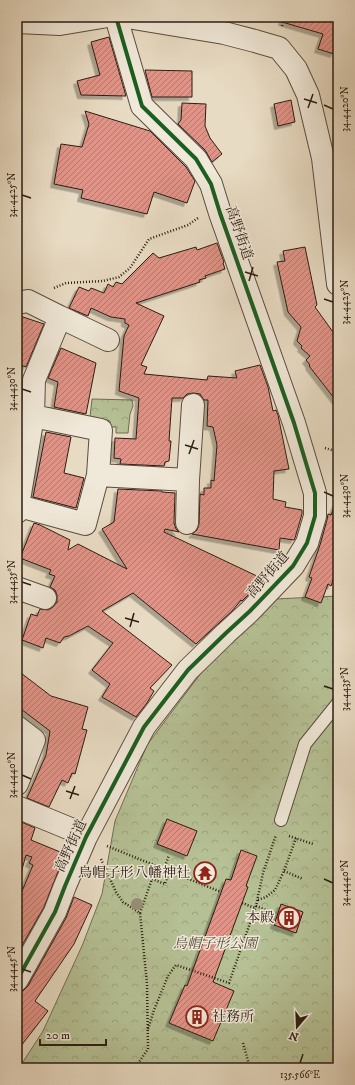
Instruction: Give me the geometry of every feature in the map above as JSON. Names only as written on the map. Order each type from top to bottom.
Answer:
[{"type":"street","points":[[17,22],[60,24],[102,17]]},
{"type":"street","name":"高野街道","points":[[17,980],[55,912],[86,837],[144,727],[188,670],[250,611],[293,566],[307,544],[315,516],[315,493],[294,423],[211,184],[196,159],[142,106],[116,17]]},
{"type":"street","points":[[127,17],[224,33],[256,41],[278,48],[296,69],[308,95],[323,158],[338,284]]},
{"type":"street","points":[[22,302],[108,340]]},
{"type":"street","points":[[33,416],[101,430],[98,475],[85,524],[18,509],[33,416],[34,380],[60,318]]},
{"type":"street","points":[[187,523],[193,405]]},
{"type":"street","points":[[98,475],[188,480]]},
{"type":"street","points":[[17,588],[45,598]]},
{"type":"street","points":[[17,727],[34,740],[17,784]]},
{"type":"street","points":[[17,808],[73,830],[86,837]]},
{"type":"lane","points":[[281,820],[305,744],[338,704]]},
{"type":"path","points":[[22,302],[66,283],[119,277],[130,268],[149,239],[188,225],[217,203]]},
{"type":"path","points":[[148,1029],[168,976],[176,965],[229,983],[257,901],[265,866],[281,820]]},
{"type":"path","points":[[257,901],[276,890],[284,872],[295,838],[313,844]]},
{"type":"path","points":[[113,849],[221,892]]},
{"type":"path","points":[[100,854],[101,860],[116,892],[123,902],[140,914]]},
{"type":"path","points":[[164,869],[169,855]]},
{"type":"path","points":[[135,1068],[148,1049],[147,984],[140,914],[152,879],[165,884],[169,871]]},
{"type":"path","points":[[284,872],[303,879]]},
{"type":"path","points":[[242,904],[271,912]]},
{"type":"path","points":[[243,1043],[250,1068]]},
{"type":"green space","points":[[92,399],[132,400],[133,406],[130,414],[128,433],[116,433],[116,427],[110,427],[110,421],[90,417]]},
{"type":"green space","name":"烏帽子形公園","points":[[338,596],[338,1068],[19,1068],[43,1031],[82,946],[102,894],[115,821],[147,745],[201,673],[275,599]]},
{"type":"building","points":[[283,17],[338,17],[338,40],[334,54],[318,49],[323,34],[282,22]]},
{"type":"building","points":[[109,37],[126,96],[81,95],[77,81],[100,75],[91,42]]},
{"type":"building","points":[[145,70],[192,71],[192,97],[152,97]]},
{"type":"building","points":[[291,100],[295,122],[278,126],[274,104]]},
{"type":"building","points":[[182,103],[206,104],[205,126],[210,138],[222,154],[212,162],[205,150],[178,124],[181,120]]},
{"type":"building","points":[[85,111],[150,131],[186,167],[195,181],[187,203],[154,192],[147,214],[81,198],[83,190],[54,184],[61,144],[82,147],[89,124]]},
{"type":"building","points":[[217,243],[225,269],[205,276],[206,278],[199,280],[200,282],[136,303],[164,316],[141,365],[147,367],[144,374],[207,380],[208,376],[237,378],[235,371],[260,365],[268,387],[273,411],[276,410],[278,415],[289,469],[274,471],[273,499],[286,502],[285,507],[302,510],[294,540],[280,538],[279,550],[192,534],[197,530],[199,524],[200,494],[204,495],[204,488],[211,488],[211,480],[214,481],[217,445],[213,427],[207,426],[208,400],[204,400],[200,394],[193,393],[187,394],[183,398],[172,398],[169,461],[165,462],[164,466],[120,464],[121,459],[114,458],[115,438],[136,439],[139,398],[119,391],[124,336],[129,325],[125,323],[125,319],[111,317],[91,308],[88,316],[69,308],[79,287],[89,291],[91,288],[104,293],[108,284],[113,287],[116,282],[122,284],[153,253],[159,258],[196,247],[197,250]]},
{"type":"building","points":[[305,247],[317,305],[315,307],[338,339],[338,403],[309,366],[310,365],[306,360],[310,356],[301,348],[302,346],[297,341],[301,327],[288,312],[277,262],[285,261],[283,251]]},
{"type":"building","points":[[17,315],[44,324],[26,367],[17,364]]},
{"type":"building","points":[[61,348],[96,363],[86,414],[54,407],[58,382],[48,378]]},
{"type":"building","points":[[46,432],[71,437],[64,473],[84,478],[76,508],[33,497]]},
{"type":"building","points":[[118,489],[175,493],[174,523],[179,532],[165,529],[164,532],[259,577],[252,591],[196,644],[133,593],[102,611],[172,665],[150,688],[154,691],[136,717],[102,697],[110,684],[92,670],[113,643],[88,626],[64,637],[60,643],[46,638],[43,648],[22,640],[31,614],[37,616],[40,609],[48,610],[57,602],[55,590],[50,587],[55,576],[49,574],[51,570],[20,558],[34,523],[70,540],[68,550],[78,544],[127,569],[102,529],[114,522]]},
{"type":"building","points":[[336,503],[338,503],[338,566],[331,586],[328,584],[321,603],[305,597],[312,578],[309,577],[320,545],[328,514],[331,515]]},
{"type":"building","points":[[17,670],[51,696],[88,707],[82,729],[87,730],[75,774],[72,773],[68,783],[62,780],[49,807],[27,798],[46,755],[50,731],[17,706]]},
{"type":"building","points":[[167,819],[197,831],[187,856],[157,844]]},
{"type":"building","points":[[19,821],[35,828],[31,840],[65,854],[44,907],[17,954],[17,903],[33,865],[29,863],[32,857],[26,855],[21,873],[17,872],[17,828]]},
{"type":"building","points":[[241,850],[257,856],[246,886],[248,887],[213,982],[234,991],[213,1041],[169,1023],[185,985],[187,986],[226,879],[231,880]]},
{"type":"building","points":[[74,897],[92,905],[74,944],[35,1001],[48,1011],[17,1051],[17,992],[23,991],[28,986],[66,918]]},
{"type":"building","name":"本殿","points":[[281,904],[303,912],[296,933],[274,925]]},
{"type":"cycle path","points":[[17,980],[55,912],[86,837],[144,727],[188,670],[250,611],[293,566],[307,543],[315,516],[315,493],[294,423],[211,184],[196,159],[142,106],[116,17]]},
{"type":"place","name":"烏帽子形八幡神社","points":[[205,873]]},
{"type":"place","name":"本殿","points":[[289,918]]},
{"type":"place","name":"社務所","points":[[197,1017]]}]
